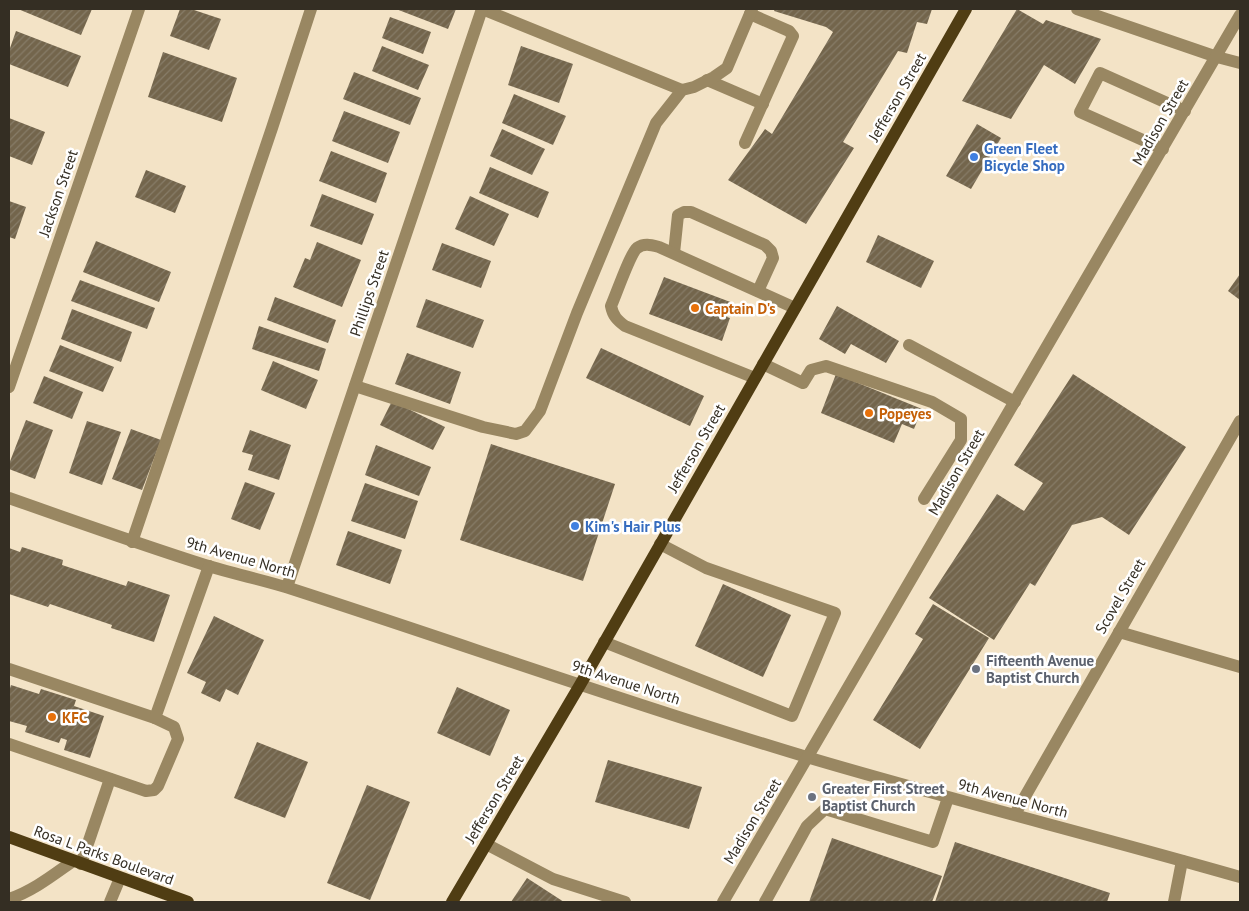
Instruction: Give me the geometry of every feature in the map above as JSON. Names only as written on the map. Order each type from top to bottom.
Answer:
[{"type":"main road","name":"Jefferson Street","points":[[452,902],[580,685],[966,9]]},
{"type":"main road","name":"Rosa L Parks Boulevard","points":[[9,838],[188,902]]},
{"type":"street","name":"Jackson Street","points":[[9,387],[139,9]]},
{"type":"street","points":[[132,542],[311,9]]},
{"type":"street","points":[[482,9],[682,90],[694,87],[727,68],[751,11],[792,33],[793,40],[744,143]]},
{"type":"street","name":"Phillips Street","points":[[287,587],[482,9]]},
{"type":"street","points":[[1077,9],[1217,57],[1240,63]]},
{"type":"street","name":"Madison Street","points":[[723,902],[1240,15]]},
{"type":"street","points":[[1163,149],[1080,112],[1100,73],[1185,111]]},
{"type":"street","points":[[707,80],[763,104]]},
{"type":"street","points":[[355,386],[483,428],[516,434],[525,431],[540,411],[577,313],[656,123],[682,90]]},
{"type":"street","points":[[674,253],[678,215],[684,212],[691,212],[765,245],[771,251],[773,258],[758,291]]},
{"type":"street","points":[[756,378],[625,326],[618,320],[612,313],[612,306],[634,251],[639,247],[650,244],[796,308]]},
{"type":"street","points":[[909,345],[1015,402]]},
{"type":"street","points":[[763,364],[803,383],[812,370],[826,366],[932,402],[960,419],[961,440],[924,499]]},
{"type":"street","name":"Scovel Street","points":[[1015,814],[1240,421]]},
{"type":"street","name":"9th Avenue North","points":[[9,498],[132,542],[209,566],[287,587],[580,685],[808,757],[948,798],[1015,814],[1240,877]]},
{"type":"street","points":[[604,642],[792,716],[835,613],[706,568],[660,544]]},
{"type":"street","points":[[155,718],[209,566]]},
{"type":"street","points":[[1119,632],[1240,668]]},
{"type":"street","points":[[9,669],[155,718],[174,727],[178,739],[158,786],[154,790],[146,791],[9,744]]},
{"type":"street","points":[[9,899],[19,896],[77,862],[110,779]]},
{"type":"street","points":[[766,902],[807,826],[825,809],[933,842],[948,798]]},
{"type":"street","points":[[486,844],[553,878],[625,902]]},
{"type":"street","points":[[1174,902],[1182,860]]},
{"type":"street","points":[[110,902],[120,878]]},
{"type":"building","points":[[18,9],[92,9],[81,35]]},
{"type":"building","points":[[180,9],[191,9],[221,19],[209,50],[170,36]]},
{"type":"building","points":[[396,9],[456,9],[448,29]]},
{"type":"building","points":[[775,9],[932,9],[927,24],[917,22],[907,53],[898,51],[843,142],[854,148],[806,224],[728,180],[765,129],[772,134],[833,32],[826,27],[774,11]]},
{"type":"building","points":[[1017,9],[1043,24],[1046,20],[1101,39],[1075,84],[1044,65],[1011,119],[962,101]]},
{"type":"building","points":[[390,17],[431,32],[423,54],[382,38]]},
{"type":"building","points":[[16,31],[81,56],[68,87],[9,64],[9,51]]},
{"type":"building","points":[[382,46],[429,65],[418,90],[372,71]]},
{"type":"building","points":[[521,46],[573,64],[559,103],[508,85]]},
{"type":"building","points":[[163,52],[237,78],[222,122],[148,97]]},
{"type":"building","points":[[354,72],[421,98],[410,125],[343,99]]},
{"type":"building","points":[[514,94],[566,116],[553,145],[502,123]]},
{"type":"building","points":[[344,111],[400,132],[388,163],[332,141]]},
{"type":"building","points":[[9,118],[45,132],[32,165],[9,156]]},
{"type":"building","name":"Green Fleet Bicycle Shop","points":[[977,124],[1001,138],[971,189],[946,176]]},
{"type":"building","points":[[502,129],[545,149],[532,175],[490,156]]},
{"type":"building","points":[[331,151],[387,173],[376,203],[319,181]]},
{"type":"building","points":[[490,167],[549,192],[538,218],[479,193]]},
{"type":"building","points":[[146,170],[186,186],[175,213],[135,197]]},
{"type":"building","points":[[322,194],[374,214],[362,245],[310,226]]},
{"type":"building","points":[[470,196],[509,214],[494,246],[455,229]]},
{"type":"building","points":[[9,201],[26,207],[15,239],[9,237]]},
{"type":"building","points":[[878,235],[934,261],[921,288],[866,262]]},
{"type":"building","points":[[96,241],[171,272],[159,302],[83,272]]},
{"type":"building","points":[[317,242],[361,260],[342,307],[293,287],[305,258],[310,260]]},
{"type":"building","points":[[442,243],[491,261],[481,288],[432,270]]},
{"type":"building","points":[[1240,274],[1240,300],[1228,291]]},
{"type":"building","points":[[664,277],[733,303],[727,317],[730,318],[722,341],[649,314]]},
{"type":"building","points":[[80,280],[155,308],[147,329],[71,301]]},
{"type":"building","points":[[275,297],[336,320],[328,343],[267,320]]},
{"type":"building","points":[[426,299],[484,320],[473,348],[416,327]]},
{"type":"building","points":[[837,306],[899,341],[886,363],[851,344],[845,354],[819,339]]},
{"type":"building","points":[[72,309],[132,332],[121,362],[61,339]]},
{"type":"building","points":[[259,326],[326,349],[319,371],[252,349]]},
{"type":"building","points":[[60,345],[114,367],[103,392],[49,371]]},
{"type":"building","points":[[601,348],[704,396],[690,426],[586,378]]},
{"type":"building","points":[[407,353],[461,372],[450,404],[395,384]]},
{"type":"building","points":[[273,361],[318,380],[306,409],[261,390]]},
{"type":"building","points":[[836,374],[922,409],[914,429],[902,424],[894,443],[821,413]]},
{"type":"building","points":[[1073,374],[1186,447],[1129,535],[1102,517],[1072,525],[1035,586],[1030,583],[994,640],[929,598],[997,494],[1024,511],[1043,483],[1014,465]]},
{"type":"building","points":[[44,376],[83,392],[72,419],[33,403]]},
{"type":"building","points":[[392,401],[445,427],[433,450],[380,425]]},
{"type":"building","points":[[26,420],[53,430],[35,479],[9,469],[9,464]]},
{"type":"building","points":[[87,421],[121,432],[102,485],[69,473]]},
{"type":"building","points":[[131,429],[161,440],[142,490],[112,479]]},
{"type":"building","points":[[250,430],[291,445],[279,480],[248,470],[253,455],[242,452]]},
{"type":"building","points":[[491,444],[615,484],[583,581],[460,540]]},
{"type":"building","points":[[376,445],[431,467],[419,496],[365,475]]},
{"type":"building","points":[[245,482],[275,493],[260,530],[231,519]]},
{"type":"building","points":[[365,483],[418,501],[405,539],[351,521]]},
{"type":"building","points":[[348,531],[402,550],[390,584],[336,565]]},
{"type":"building","points":[[22,547],[63,560],[62,565],[126,586],[128,581],[170,595],[154,642],[111,628],[112,625],[50,604],[48,607],[9,594],[9,548],[20,552]]},
{"type":"building","points":[[723,584],[791,615],[763,677],[695,646]]},
{"type":"building","points":[[933,604],[989,638],[920,749],[873,720],[923,639],[915,634]]},
{"type":"building","points":[[214,616],[264,640],[238,695],[226,689],[220,702],[201,693],[206,682],[187,673]]},
{"type":"building","points":[[11,685],[39,694],[41,689],[76,700],[74,706],[104,716],[90,758],[64,750],[67,740],[61,738],[59,743],[25,732],[27,726],[9,721],[9,691]]},
{"type":"building","points":[[457,687],[510,710],[490,756],[437,733]]},
{"type":"building","points":[[257,742],[308,762],[285,818],[234,798]]},
{"type":"building","points":[[608,760],[702,787],[689,829],[595,802]]},
{"type":"building","points":[[367,785],[410,802],[370,900],[327,883]]},
{"type":"building","points":[[832,838],[942,876],[932,902],[809,902]]},
{"type":"building","points":[[955,842],[1110,893],[1107,902],[935,902]]},
{"type":"building","points":[[527,878],[564,902],[511,902]]},
{"type":"place","name":"Green Fleet Bicycle Shop","points":[[974,157]]},
{"type":"place","name":"Captain D's","points":[[695,308]]},
{"type":"place","name":"Popeyes","points":[[869,413]]},
{"type":"place","name":"Kim's Hair Plus","points":[[575,526]]},
{"type":"place","name":"Fifteenth Avenue Baptist Church","points":[[976,669]]},
{"type":"place","name":"KFC","points":[[52,717]]},
{"type":"place","name":"Greater First Street Baptist Church","points":[[812,797]]}]
